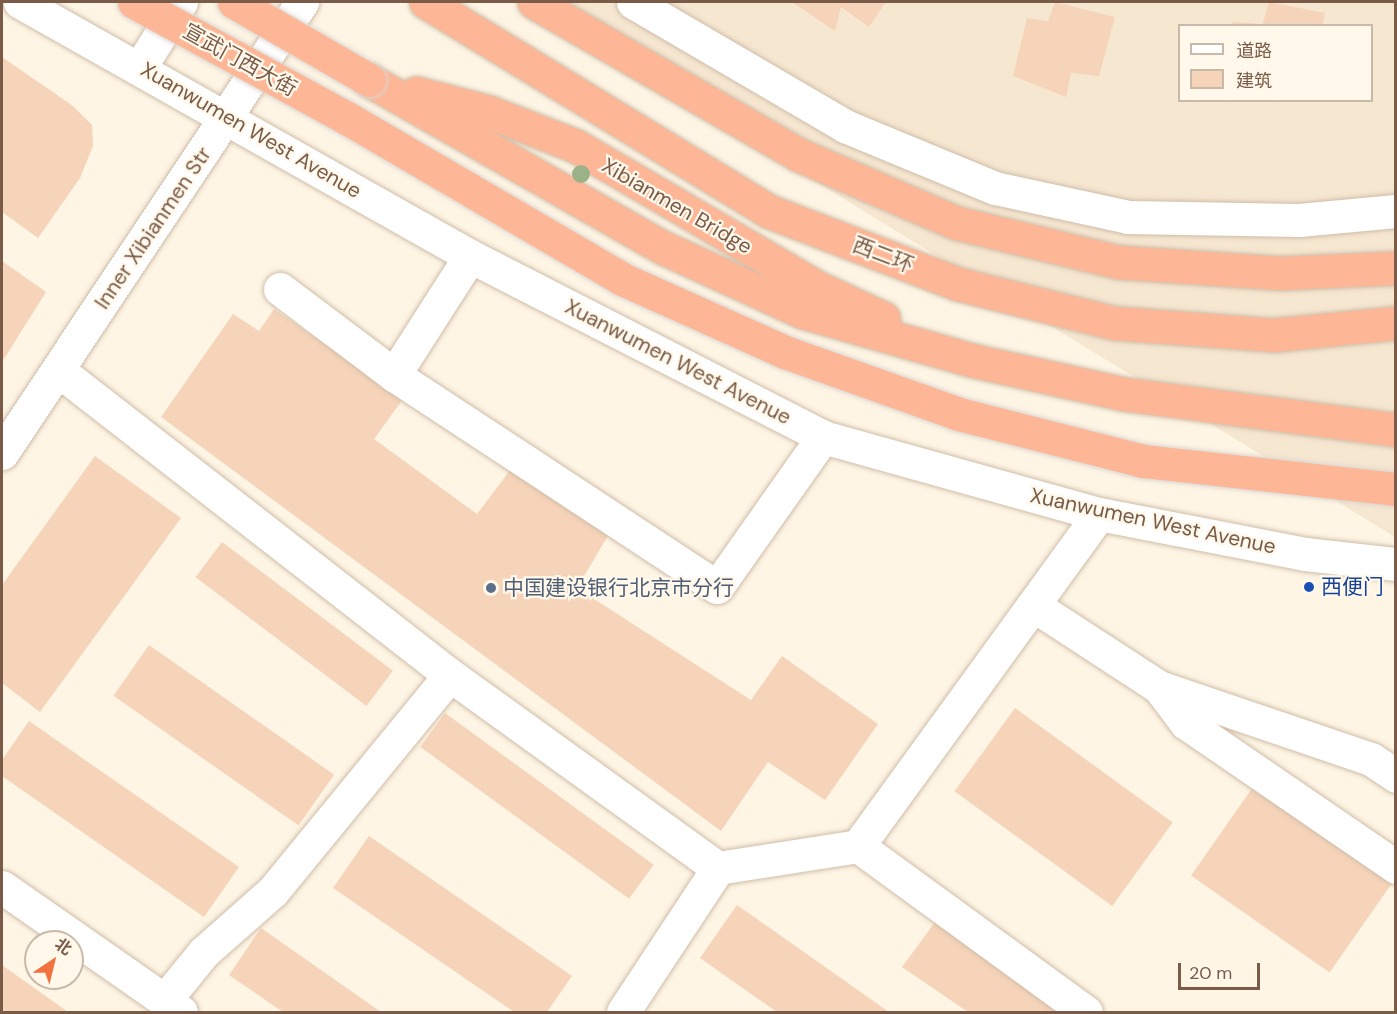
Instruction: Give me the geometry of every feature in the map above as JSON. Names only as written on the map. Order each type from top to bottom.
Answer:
[{"type":"highway","points":[[134,2],[347,118],[622,279],[785,352],[959,414],[1143,461],[1395,489]]},
{"type":"highway","points":[[234,2],[664,248],[803,312],[975,361],[1124,394],[1395,430]]},
{"type":"highway","name":"西二环","points":[[426,2],[768,211],[958,284],[1115,323],[1273,334],[1395,323]]},
{"type":"highway","points":[[534,2],[799,155],[957,223],[1119,262],[1280,273],[1395,268]]},
{"type":"highway","name":"Xibianmen Bridge","points":[[369,80],[489,112],[576,146],[818,288],[975,361]]},
{"type":"street","name":"Xuanwumen West Avenue","points":[[20,2],[227,116],[470,256],[823,437],[1099,514],[1305,554],[1395,564]]},
{"type":"street","points":[[140,67],[181,2]]},
{"type":"street","name":"Inner Xibianmen Str","points":[[2,453],[302,2]]},
{"type":"street","points":[[633,2],[845,126],[995,188],[1128,218],[1299,220],[1395,211]]},
{"type":"street","points":[[394,375],[470,256]]},
{"type":"street","points":[[280,289],[394,375],[717,587],[823,437]]},
{"type":"street","points":[[58,370],[450,675],[718,868],[858,846],[1086,1012]]},
{"type":"street","points":[[858,846],[1099,514]]},
{"type":"street","points":[[1033,605],[1159,687],[1371,759],[1393,769]]},
{"type":"street","points":[[2,887],[173,1007],[204,952],[273,891],[450,675]]},
{"type":"street","points":[[1159,687],[1186,723],[1395,867]]},
{"type":"street","points":[[622,1012],[718,868]]},
{"type":"shaded area","points":[[523,2],[1395,2],[1395,537]]},
{"type":"building","points":[[792,2],[886,2],[869,27],[841,7],[835,31]]},
{"type":"building","points":[[1055,2],[1115,17],[1099,76],[1071,73],[1066,97],[1013,76],[1027,18],[1048,21]]},
{"type":"building","points":[[1269,2],[1325,13],[1322,24],[1263,24]]},
{"type":"building","points":[[1232,22],[1260,24],[1231,24]]},
{"type":"building","points":[[2,57],[73,106],[92,125],[93,146],[80,178],[38,238],[2,212]]},
{"type":"building","points":[[2,261],[46,292],[2,362]]},
{"type":"building","points":[[274,309],[403,399],[374,439],[477,514],[511,469],[609,534],[577,588],[751,700],[782,656],[878,724],[825,800],[768,762],[721,831],[161,417],[233,314],[259,331]]},
{"type":"building","points":[[95,456],[181,518],[40,712],[2,683],[2,585]]},
{"type":"building","points":[[222,542],[393,671],[366,706],[196,577]]},
{"type":"building","points":[[149,645],[334,775],[299,825],[113,696]]},
{"type":"building","points":[[1015,708],[1173,823],[1112,906],[954,791]]},
{"type":"building","points":[[445,713],[654,865],[629,899],[420,747]]},
{"type":"building","points":[[29,721],[239,867],[204,917],[2,776],[2,760]]},
{"type":"building","points":[[1253,787],[1391,884],[1329,972],[1191,875]]},
{"type":"building","points":[[369,836],[572,976],[547,1012],[514,1012],[333,888]]},
{"type":"building","points":[[737,905],[889,1012],[777,1012],[700,958]]},
{"type":"building","points":[[935,922],[1059,1012],[968,1012],[902,967]]},
{"type":"building","points":[[261,928],[381,1012],[283,1012],[229,975]]},
{"type":"building","points":[[2,965],[24,981],[24,990],[37,990],[68,1012],[2,1012]]},
{"type":"place","name":"西便门","points":[[1309,587]]},
{"type":"place","name":"中国建设银行北京市分行","points":[[491,588]]}]
